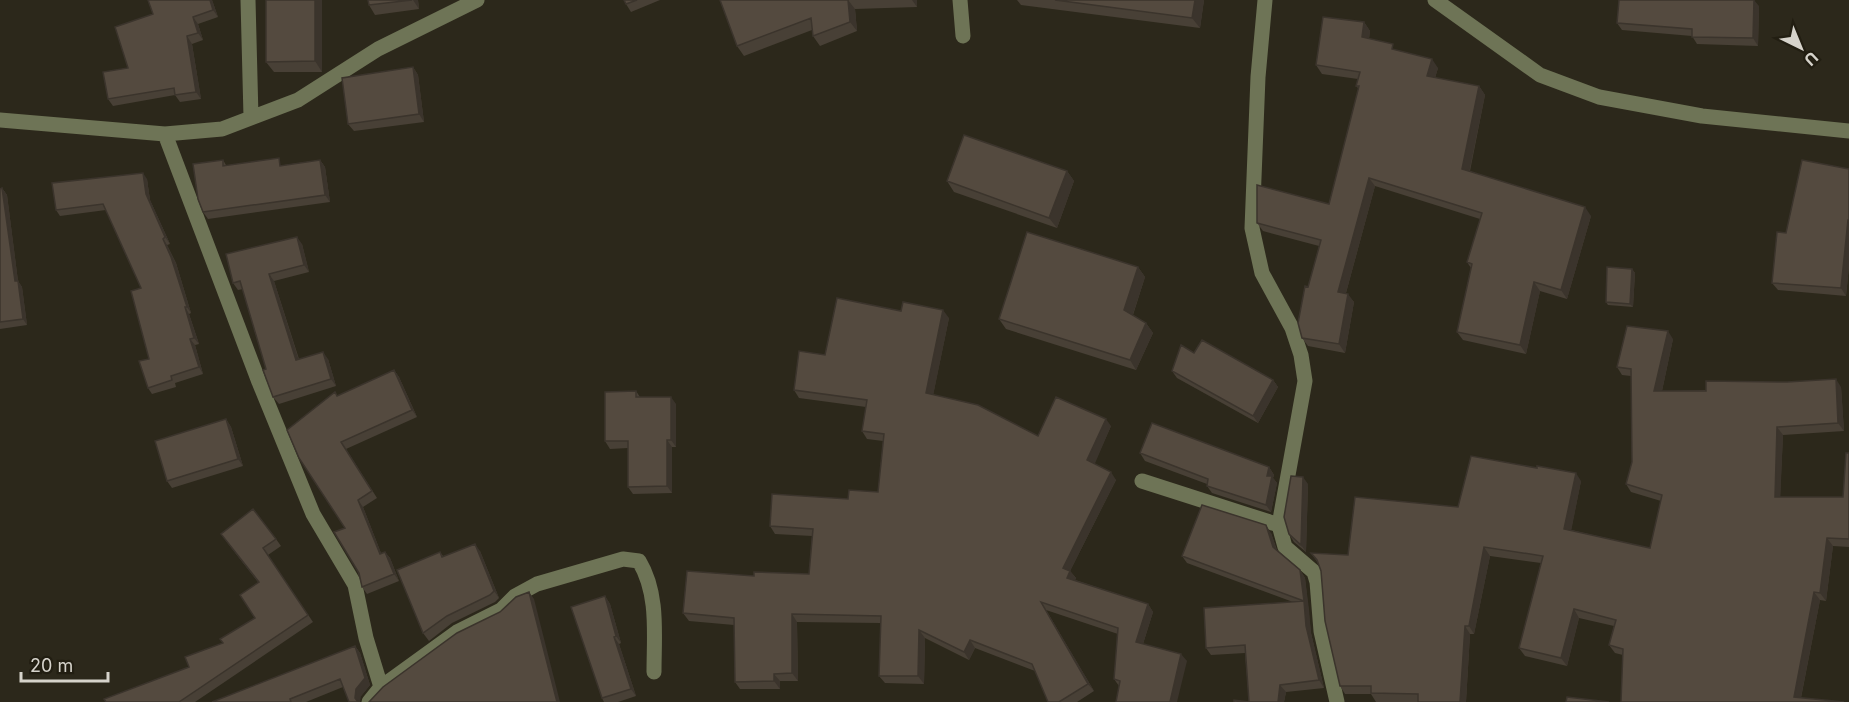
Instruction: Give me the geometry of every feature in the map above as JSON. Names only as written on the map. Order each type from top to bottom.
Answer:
[{"type":"street","points":[[248,0],[251,117]]},
{"type":"street","points":[[0,120],[165,134],[222,129],[298,100],[378,49],[477,0]]},
{"type":"street","points":[[960,0],[963,36]]},
{"type":"street","points":[[1265,0],[1258,77],[1252,228],[1262,273],[1292,328],[1301,355],[1305,381],[1279,525],[1285,546],[1314,572],[1317,582],[1321,631],[1337,702]]},
{"type":"street","points":[[1435,0],[1540,75],[1599,96],[1701,116],[1849,131]]},
{"type":"street","points":[[165,134],[259,382],[313,514],[355,585],[366,638],[381,687]]},
{"type":"street","points":[[1142,481],[1279,525]]},
{"type":"street","points":[[369,702],[381,687],[458,632],[501,610],[515,596],[530,588],[623,559],[639,561],[647,575],[654,604],[654,672]]},
{"type":"building","points":[[148,0],[210,0],[213,10],[193,17],[198,33],[187,36],[196,92],[175,95],[174,88],[108,99],[103,72],[128,68],[115,27],[153,14]]},
{"type":"building","points":[[266,0],[315,0],[315,61],[266,62]]},
{"type":"building","points":[[368,0],[412,0],[369,5]]},
{"type":"building","points":[[624,0],[637,0],[626,4]]},
{"type":"building","points":[[720,0],[848,0],[850,22],[813,36],[811,18],[737,46]]},
{"type":"building","points":[[1055,0],[1195,0],[1192,18]]},
{"type":"building","points":[[1619,0],[1754,0],[1753,38],[1692,37],[1692,29],[1617,23]]},
{"type":"building","points":[[1323,17],[1364,22],[1362,37],[1393,44],[1392,49],[1432,59],[1427,76],[1479,86],[1462,169],[1585,207],[1561,290],[1534,282],[1520,345],[1457,332],[1472,264],[1467,262],[1482,213],[1369,178],[1338,292],[1348,294],[1339,344],[1302,338],[1298,323],[1305,286],[1308,287],[1321,240],[1257,223],[1257,185],[1329,204],[1359,86],[1356,86],[1360,72],[1316,65]]},
{"type":"building","points":[[413,67],[419,114],[348,124],[342,78]]},
{"type":"building","points":[[964,135],[1067,171],[1049,218],[947,181]]},
{"type":"building","points":[[279,158],[280,166],[320,160],[325,195],[203,212],[198,199],[193,164],[223,160],[223,166]]},
{"type":"building","points":[[1802,160],[1849,169],[1849,220],[1841,288],[1772,283],[1777,232],[1786,233]]},
{"type":"building","points":[[143,173],[146,194],[165,237],[163,239],[187,307],[185,307],[194,338],[190,339],[199,367],[171,376],[172,380],[148,388],[139,361],[149,359],[131,291],[141,288],[103,204],[56,210],[52,183]]},
{"type":"building","points":[[2,188],[15,281],[18,281],[23,319],[0,322],[0,189]]},
{"type":"building","points":[[1027,232],[1138,267],[1124,310],[1146,323],[1130,360],[999,319]]},
{"type":"building","points":[[297,237],[304,265],[269,274],[296,360],[323,352],[331,379],[273,397],[263,370],[266,369],[240,281],[233,283],[226,254]]},
{"type":"building","points":[[1607,267],[1632,269],[1630,304],[1606,302]]},
{"type":"building","points":[[837,298],[901,311],[903,302],[943,310],[926,393],[978,405],[1038,436],[1056,397],[1106,419],[1087,460],[1111,472],[1063,568],[1070,571],[1067,578],[1148,604],[1136,642],[1181,654],[1170,702],[1116,702],[1120,681],[1114,679],[1118,628],[1041,602],[1088,684],[1059,702],[1048,702],[1032,664],[970,640],[964,652],[919,630],[918,676],[879,676],[881,616],[792,614],[792,673],[774,674],[774,681],[735,682],[734,618],[683,613],[687,571],[754,576],[754,572],[809,574],[813,529],[770,526],[772,494],[848,499],[849,490],[878,492],[884,434],[862,431],[867,400],[794,390],[799,351],[825,355]]},
{"type":"building","points":[[1627,326],[1668,331],[1654,391],[1706,391],[1706,381],[1787,382],[1836,379],[1838,423],[1777,427],[1775,497],[1843,497],[1846,453],[1849,453],[1849,539],[1827,538],[1820,593],[1814,592],[1794,697],[1844,702],[1621,702],[1623,649],[1609,645],[1616,620],[1574,609],[1561,658],[1519,648],[1543,556],[1484,547],[1469,626],[1465,626],[1460,702],[1418,702],[1418,694],[1371,693],[1371,686],[1340,686],[1325,621],[1321,571],[1317,560],[1311,553],[1348,555],[1355,497],[1458,507],[1471,456],[1537,468],[1537,466],[1576,473],[1564,529],[1650,548],[1662,495],[1626,484],[1632,462],[1631,369],[1617,367]]},
{"type":"building","points":[[1202,340],[1273,380],[1253,416],[1172,371],[1181,345],[1194,353]]},
{"type":"building","points":[[394,370],[412,410],[341,442],[372,491],[358,500],[380,554],[385,552],[394,574],[362,587],[359,573],[334,532],[345,528],[299,458],[287,430],[335,392],[337,396]]},
{"type":"building","points":[[636,391],[636,397],[671,397],[671,440],[667,440],[667,486],[628,487],[628,441],[605,441],[605,392]]},
{"type":"building","points":[[226,419],[238,459],[167,481],[155,441]]},
{"type":"building","points":[[1152,423],[1269,467],[1267,476],[1272,476],[1266,505],[1207,486],[1208,479],[1140,453]]},
{"type":"building","points":[[1291,476],[1303,477],[1301,545],[1289,534],[1284,517]]},
{"type":"building","points":[[1202,505],[1266,525],[1273,547],[1300,570],[1304,601],[1182,556]]},
{"type":"building","points":[[253,509],[276,539],[263,548],[308,615],[179,702],[106,702],[104,699],[189,667],[185,657],[223,643],[220,639],[255,618],[240,595],[259,582],[221,534]]},
{"type":"building","points":[[475,544],[494,591],[447,616],[423,633],[397,570],[440,552],[442,557]]},
{"type":"building","points":[[529,592],[557,702],[369,702],[383,687],[457,633],[500,612],[516,597]]},
{"type":"building","points":[[605,596],[616,636],[614,637],[631,689],[602,698],[571,607]]},
{"type":"building","points":[[1304,601],[1306,626],[1319,680],[1280,685],[1278,702],[1249,702],[1245,645],[1206,648],[1204,608]]},
{"type":"building","points":[[355,646],[365,678],[356,689],[355,698],[358,702],[349,702],[340,679],[290,699],[291,702],[212,702]]},
{"type":"building","points":[[1567,697],[1609,702],[1566,702]]}]
